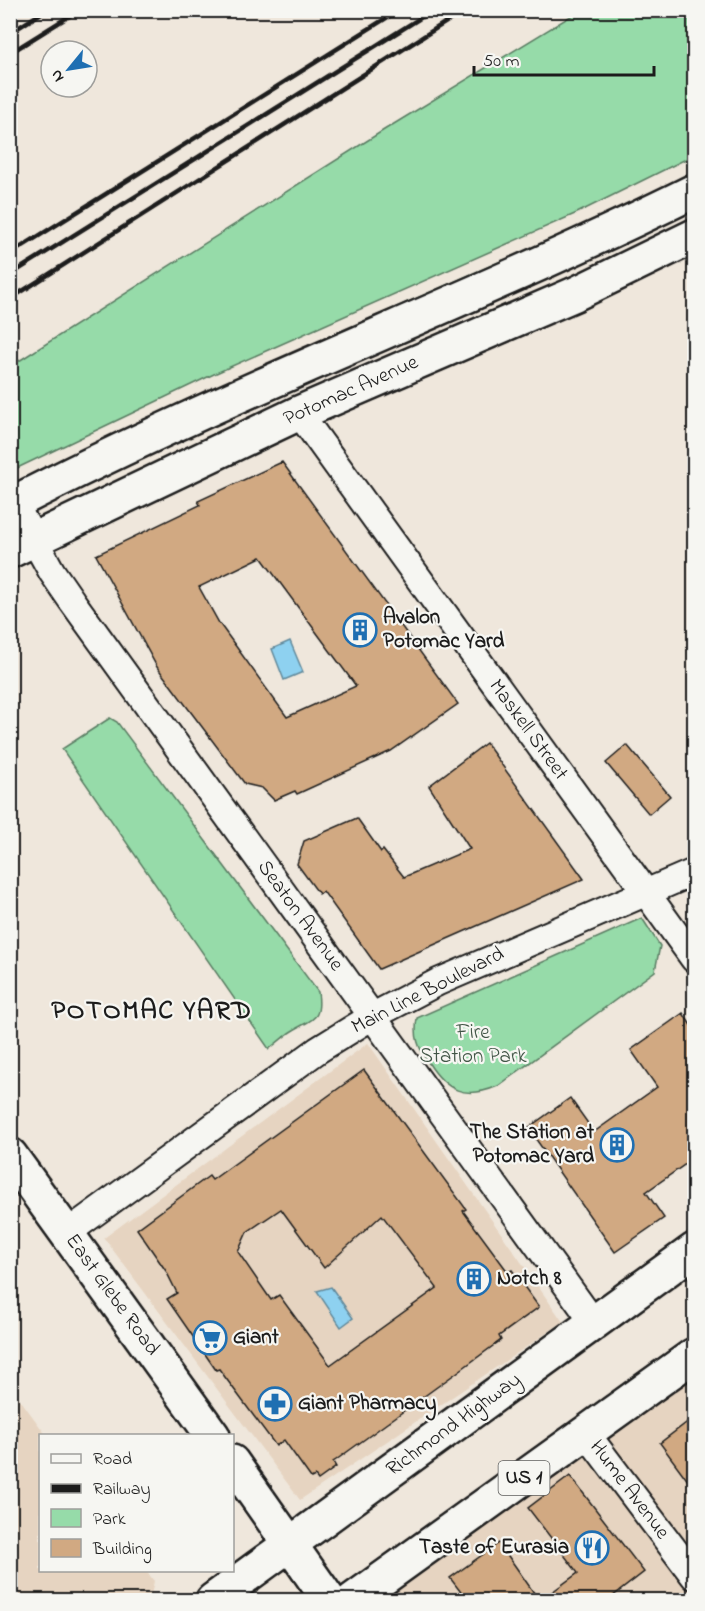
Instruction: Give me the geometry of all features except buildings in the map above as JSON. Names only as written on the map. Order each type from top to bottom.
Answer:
[{"type":"main road","name":"Potomac Avenue","points":[[12,504],[239,398],[608,233],[694,191]]},
{"type":"main road","name":"Potomac Avenue","points":[[22,545],[299,413],[575,294],[694,237]]},
{"type":"main road","name":"East Glebe Road","points":[[10,1155],[212,1434]]},
{"type":"main road","name":"Richmond Highway","points":[[213,1600],[694,1250]]},
{"type":"main road","name":"US 1","points":[[353,1600],[694,1355]]},
{"type":"main road","points":[[234,1465],[329,1600]]},
{"type":"street","name":"Maskell Street","points":[[299,413],[694,959]]},
{"type":"street","name":"Seaton Avenue","points":[[12,504],[22,545],[72,602],[594,1323]]},
{"type":"street","name":"Main Line Boulevard","points":[[67,1233],[318,1050],[373,1016],[438,982],[694,872]]},
{"type":"street","name":"Hume Avenue","points":[[586,1433],[694,1576]]},
{"type":"shaded area","name":"Notch 8","points":[[368,1043],[563,1322],[300,1500],[104,1238]]},
{"type":"shaded area","points":[[694,1373],[694,1600],[372,1600]]},
{"type":"shaded area","points":[[11,1387],[45,1434],[39,1434],[39,1572],[147,1572],[154,1581],[150,1600],[11,1600]]},
{"type":"green space","points":[[579,11],[694,11],[694,155],[577,213],[214,374],[11,471],[11,366],[384,130]]},
{"type":"green space","points":[[501,261],[497,267],[11,491],[11,485],[247,373]]},
{"type":"green space","points":[[110,718],[117,722],[318,992],[319,1008],[314,1018],[289,1033],[269,1049],[62,749]]},
{"type":"green space","name":"Fire Station Park","points":[[642,918],[660,946],[655,971],[498,1086],[476,1092],[457,1090],[449,1086],[435,1072],[418,1042],[417,1018]]},
{"type":"water","points":[[290,641],[303,672],[284,680],[272,649]]},
{"type":"water","points":[[331,1287],[353,1318],[341,1327],[317,1291]]},
{"type":"railway","points":[[10,33],[46,10]]},
{"type":"railway","points":[[10,53],[79,10]]},
{"type":"railway","points":[[10,254],[399,10]]},
{"type":"railway","points":[[10,275],[433,10]]},
{"type":"railway","points":[[10,299],[465,10]]},
{"type":"place","name":"Avalon Potomac Yard","points":[[360,630]]},
{"type":"place","name":"The Station at Potomac Yard","points":[[617,1145]]},
{"type":"place","name":"Notch 8","points":[[474,1279]]},
{"type":"place","name":"Giant","points":[[210,1338]]},
{"type":"place","name":"Giant Pharmacy","points":[[275,1404]]},
{"type":"place","name":"Taste of Eurasia","points":[[592,1548]]},
{"type":"district","name":"POTOMAC YARD","points":[[152,1011]]}]
